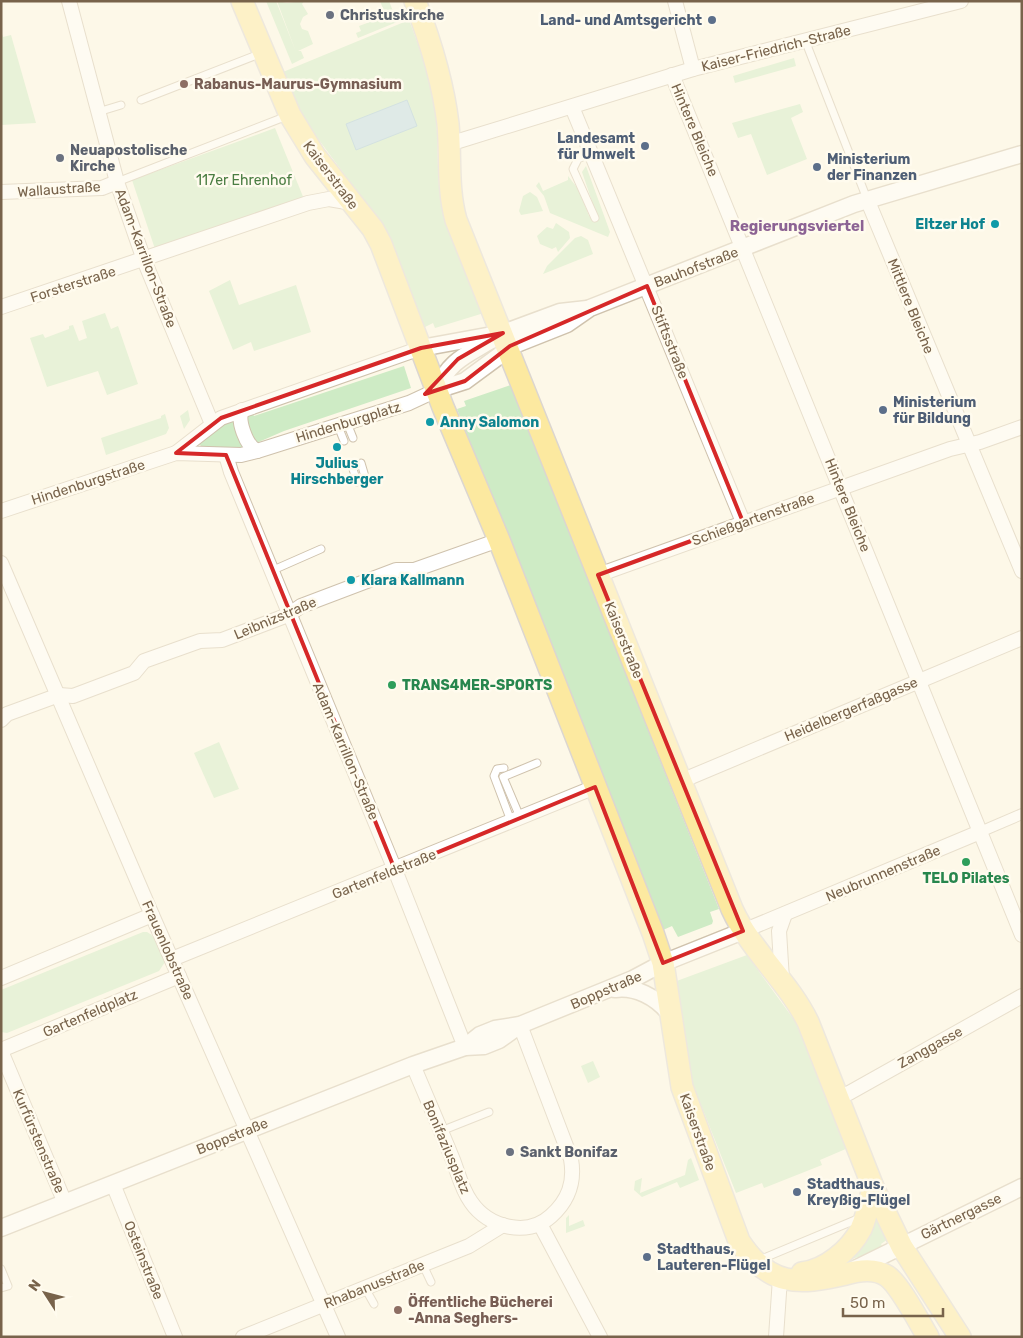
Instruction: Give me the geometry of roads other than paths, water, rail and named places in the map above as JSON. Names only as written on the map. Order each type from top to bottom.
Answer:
[{"type":"main road","name":"Kaiserstraße","points":[[242,1],[290,115],[315,156],[378,237],[437,390],[499,540],[663,963],[678,1069],[689,1110],[739,1241],[755,1262],[780,1278],[801,1282],[868,1270],[886,1275],[896,1285],[928,1337]]},
{"type":"main road","name":"Kaiserstraße","points":[[415,1],[441,86],[449,144],[450,193],[456,220],[732,909],[743,930],[798,1002],[808,1022],[873,1187],[902,1247],[960,1337]]},
{"type":"main road","points":[[780,1278],[806,1273],[832,1261],[855,1239],[866,1216],[873,1187]]},
{"type":"street","name":"Adam-Karrillon-Straße","points":[[69,1],[117,182],[144,260],[212,424]]},
{"type":"street","points":[[675,1],[692,69]]},
{"type":"street","name":"Kaiser-Friedrich-Straße","points":[[449,144],[692,69],[961,1]]},
{"type":"street","name":"Hintere Bleiche","points":[[672,76],[842,487],[1022,935]]},
{"type":"street","name":"Stiftsstraße","points":[[572,107],[743,522]]},
{"type":"street","name":"Bauhofstraße","points":[[506,341],[560,312],[590,308],[867,199],[901,188],[974,170],[1022,154]]},
{"type":"street","name":"Bauhofstraße","points":[[974,170],[1022,164]]},
{"type":"street","name":"Wallaustraße","points":[[1,192],[102,188],[117,182]]},
{"type":"street","points":[[144,260],[308,203],[329,199],[352,203]]},
{"type":"street","name":"Mittlere Bleiche","points":[[867,199],[1022,571]]},
{"type":"street","name":"Forsterstraße","points":[[1,307],[144,260]]},
{"type":"street","points":[[176,453],[212,424],[242,410],[421,348],[506,341]]},
{"type":"street","points":[[437,390],[465,381],[477,374],[506,341]]},
{"type":"street","points":[[437,390],[442,377],[452,364],[506,341]]},
{"type":"street","name":"Hindenburgplatz","points":[[176,453],[241,455],[409,403],[437,390]]},
{"type":"street","points":[[242,410],[240,418],[250,446],[257,451]]},
{"type":"street","name":"Schießgartenstraße","points":[[598,575],[950,448],[968,445],[1022,427]]},
{"type":"street","name":"Hindenburgstraße","points":[[1,510],[176,453]]},
{"type":"street","name":"Adam-Karrillon-Straße","points":[[226,455],[288,615],[396,870],[465,1047]]},
{"type":"street","name":"Leibnizstraße","points":[[1,720],[7,714],[59,695],[73,696],[134,673],[144,661],[200,641],[222,640],[288,615],[301,606],[396,570],[414,570],[499,540]]},
{"type":"street","name":"Frauenlobstraße","points":[[1,562],[152,915],[338,1337]]},
{"type":"street","name":"Heidelbergerfaßgasse","points":[[680,781],[1022,638]]},
{"type":"street","name":"Gartenfeldstraße","points":[[172,959],[396,870],[595,786]]},
{"type":"street","name":"Neubrunnenstraße","points":[[743,930],[1022,814]]},
{"type":"street","points":[[782,980],[779,937],[785,914]]},
{"type":"street","points":[[1,978],[152,915]]},
{"type":"street","points":[[663,963],[743,930]]},
{"type":"street","name":"Boppstraße","points":[[1,1228],[413,1065],[465,1047],[487,1032],[520,1025],[644,974],[663,963]]},
{"type":"street","name":"Gartenfeldplatz","points":[[1,1050],[179,976]]},
{"type":"street","points":[[603,991],[632,989],[661,1003],[669,1013]]},
{"type":"street","name":"Zanggasse","points":[[838,1097],[849,1093],[1022,996]]},
{"type":"street","points":[[520,1025],[571,1159],[574,1176],[568,1197],[556,1212],[540,1224],[600,1337]]},
{"type":"street","name":"Kurfürstenstraße","points":[[1,1050],[65,1203]]},
{"type":"street","name":"Bonifaziusplatz","points":[[413,1065],[470,1201],[489,1219],[502,1225],[520,1228],[540,1224]]},
{"type":"street","name":"Osteinstraße","points":[[113,1184],[175,1337]]},
{"type":"street","name":"Gärtnergasse","points":[[842,1275],[1022,1187]]},
{"type":"street","name":"Rhabanusstraße","points":[[243,1337],[469,1246],[502,1225]]},
{"type":"street","points":[[776,1337],[780,1278]]},
{"type":"lane","name":"Mittlere Bleiche","points":[[805,40],[867,199]]},
{"type":"lane","points":[[141,100],[263,53]]},
{"type":"lane","points":[[98,112],[121,105]]},
{"type":"lane","points":[[117,182],[290,115]]},
{"type":"lane","points":[[591,153],[578,159],[574,168],[595,218]]},
{"type":"lane","points":[[342,424],[352,438]]},
{"type":"lane","points":[[342,424],[344,441]]},
{"type":"lane","points":[[361,463],[366,480]]},
{"type":"lane","points":[[352,466],[357,482]]},
{"type":"lane","points":[[271,571],[321,549]]},
{"type":"lane","points":[[515,819],[503,777],[537,763]]},
{"type":"lane","points":[[504,768],[497,769],[494,776],[515,819]]},
{"type":"lane","points":[[441,1131],[488,1112]]},
{"type":"lane","points":[[755,1262],[866,1216]]},
{"type":"lane","points":[[424,1264],[431,1282]]},
{"type":"lane","points":[[1,1269],[8,1286],[1,1288]]},
{"type":"lane","points":[[365,1288],[374,1304]]},
{"type":"water","points":[[407,100],[417,126],[356,150],[346,124]]},
{"type":"place","name":"Christuskirche","points":[[330,15]]},
{"type":"place","name":"Land- und Amtsgericht","points":[[712,20]]},
{"type":"place","name":"Rabanus-Maurus-Gymnasium","points":[[184,84]]},
{"type":"place","name":"Landesamt für Umwelt","points":[[645,146]]},
{"type":"place","name":"Neuapostolische Kirche","points":[[60,158]]},
{"type":"place","name":"Ministerium der Finanzen","points":[[817,167]]},
{"type":"place","name":"Eltzer Hof","points":[[995,224]]},
{"type":"place","name":"Ministerium für Bildung","points":[[883,410]]},
{"type":"place","name":"Anny Salomon","points":[[430,422]]},
{"type":"place","name":"Julius Hirschberger","points":[[337,447]]},
{"type":"place","name":"Klara Kallmann","points":[[351,580]]},
{"type":"place","name":"TRANS4MER-SPORTS","points":[[392,685]]},
{"type":"place","name":"TELO Pilates","points":[[966,862]]},
{"type":"place","name":"Sankt Bonifaz","points":[[510,1152]]},
{"type":"place","name":"Stadthaus, Kreyßig-Flügel","points":[[797,1192]]},
{"type":"place","name":"Stadthaus, Lauteren-Flügel","points":[[647,1257]]},
{"type":"place","name":"Öffentliche Bücherei -Anna Seghers-","points":[[398,1310]]},
{"type":"district","name":"Regierungsviertel","points":[[797,226]]},
{"type":"park label","name":"117er Ehrenhof","points":[[244,180]]}]
